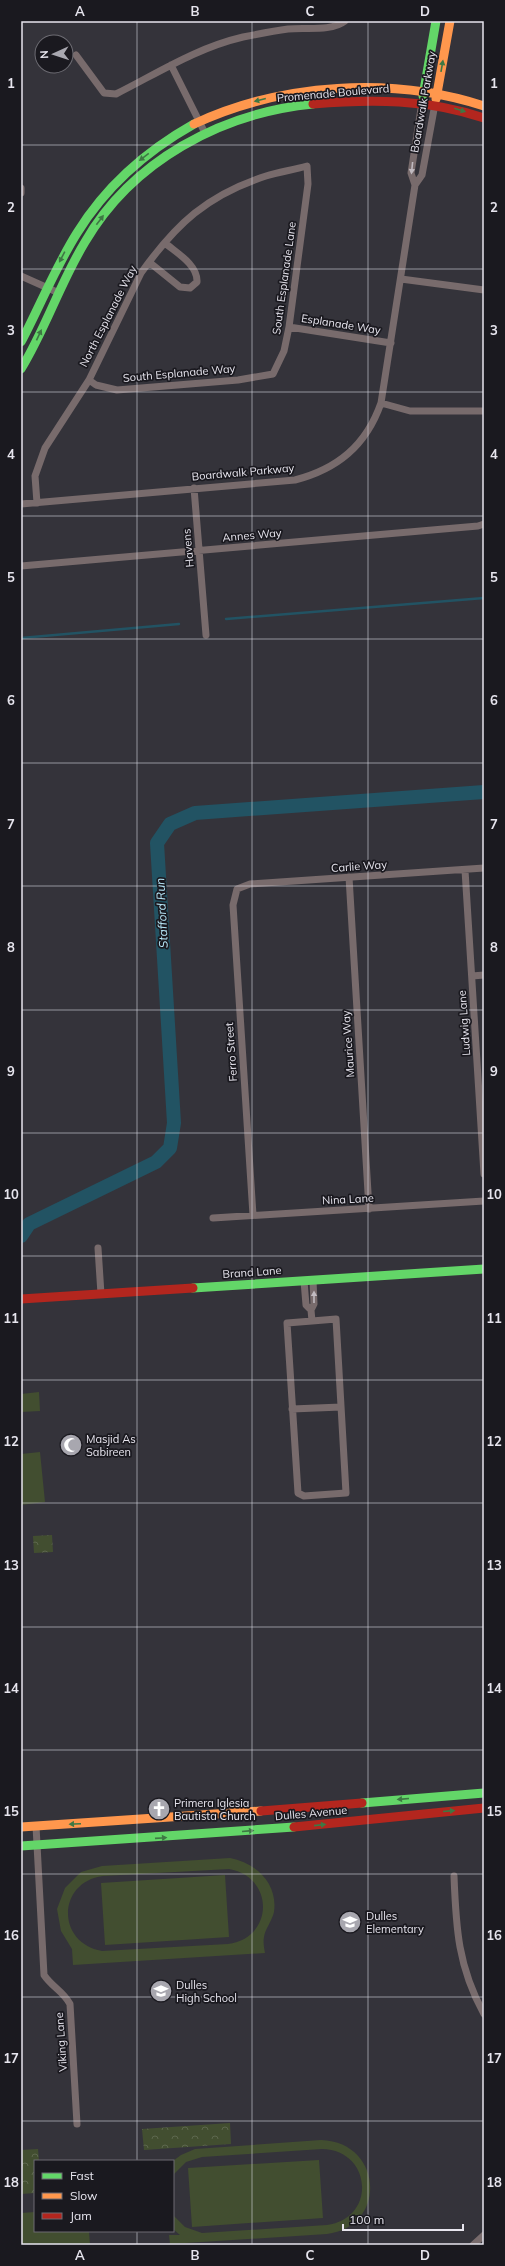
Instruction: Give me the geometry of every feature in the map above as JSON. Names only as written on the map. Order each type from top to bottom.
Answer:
[{"type":"street","points":[[76,55],[101,89],[108,94],[116,94],[209,46],[244,37],[288,29],[331,26],[345,21]]},
{"type":"street","name":"Boardwalk Parkway","points":[[415,185],[411,173],[436,21]]},
{"type":"street","name":"Boardwalk Parkway","points":[[21,504],[295,480],[315,475],[333,466],[350,453],[376,418],[381,403],[415,185],[422,175],[450,21]]},
{"type":"street","points":[[171,65],[205,133]]},
{"type":"street","name":"Promenade Boulevard","points":[[21,342],[70,241],[100,199],[141,159],[199,121],[244,104],[285,95],[362,88],[424,90],[438,92],[484,106]]},
{"type":"street","name":"Promenade Boulevard","points":[[21,369],[78,254],[109,208],[153,166],[205,133],[238,119],[293,106],[384,100],[436,104],[484,118]]},
{"type":"street","name":"North Esplanade Way","points":[[37,503],[35,476],[38,463],[45,448],[89,380],[141,273],[165,243],[195,211],[211,199],[240,185],[267,176],[307,166],[308,184]]},
{"type":"street","name":"South Esplanade Lane","points":[[273,374],[284,351],[308,184]]},
{"type":"street","points":[[21,188],[21,193]]},
{"type":"street","points":[[149,262],[180,287],[190,288],[197,282],[198,274],[165,243]]},
{"type":"street","points":[[21,276],[59,293]]},
{"type":"street","points":[[400,278],[484,290]]},
{"type":"street","name":"Esplanade Way","points":[[288,327],[391,343]]},
{"type":"street","name":"South Esplanade Way","points":[[89,380],[101,387],[117,390],[238,380],[273,374]]},
{"type":"street","points":[[381,403],[410,411],[484,411]]},
{"type":"street","name":"Havens","points":[[194,488],[206,635]]},
{"type":"street","name":"Annes Way","points":[[21,566],[478,526],[484,524]]},
{"type":"street","name":"Carlie Way","points":[[237,889],[250,884],[484,868]]},
{"type":"street","name":"Ludwig Lane","points":[[465,870],[481,1088],[484,1174]]},
{"type":"street","name":"Maurice Way","points":[[349,877],[369,1209]]},
{"type":"street","name":"Ferro Street","points":[[237,889],[233,905],[253,1215]]},
{"type":"street","points":[[472,976],[484,975]]},
{"type":"street","name":"Nina Lane","points":[[213,1218],[484,1201]]},
{"type":"street","points":[[98,1248],[101,1294]]},
{"type":"street","name":"Brand Lane","points":[[21,1299],[484,1270]]},
{"type":"street","points":[[309,1281],[314,1304],[311,1310],[312,1321]]},
{"type":"street","points":[[336,1319],[341,1407],[346,1493],[304,1496],[298,1493],[286,1323],[336,1319]]},
{"type":"street","points":[[292,1409],[341,1407]]},
{"type":"street","name":"Dulles Avenue","points":[[21,1827],[260,1811],[484,1793]]},
{"type":"street","name":"Dulles Avenue","points":[[21,1846],[298,1827],[484,1808]]},
{"type":"street","name":"Viking Lane","points":[[36,1826],[44,1975],[50,1984],[64,1994],[70,2004],[77,2124]]},
{"type":"street","points":[[454,1876],[456,1932],[464,1968],[484,2014]]},
{"type":"street","points":[[474,2245],[484,2235]]},
{"type":"green space","points":[[39,1392],[40,1411],[21,1412],[21,1394]]},
{"type":"green space","points":[[40,1452],[45,1502],[21,1505],[21,1454]]},
{"type":"green space","points":[[52,1535],[53,1552],[34,1553],[33,1536]]},
{"type":"green space","points":[[230,1858],[248,1864],[269,1883],[274,1902],[274,1912],[264,1937],[265,1953],[73,1965],[72,1949],[61,1931],[57,1909],[65,1888],[81,1872],[102,1866]],"holes":[[[229,1869],[244,1874],[255,1883],[261,1895],[263,1907],[261,1920],[254,1931],[243,1939],[228,1944],[102,1951],[87,1946],[76,1937],[70,1925],[68,1913],[70,1900],[77,1889],[88,1881],[103,1876]]]},
{"type":"green space","points":[[225,1875],[229,1937],[105,1945],[101,1883]]},
{"type":"green space","points":[[230,2123],[231,2144],[144,2150],[142,2129]]},
{"type":"green space","points":[[321,2140],[342,2144],[357,2154],[366,2169],[370,2185],[368,2201],[361,2216],[347,2228],[327,2234],[170,2244],[169,2235],[180,2235],[174,2230],[174,2216],[185,2227],[202,2233],[327,2225],[343,2220],[354,2210],[361,2198],[362,2185],[359,2172],[351,2160],[339,2152],[322,2149],[202,2157],[186,2162],[174,2174],[174,2160],[181,2155],[195,2149]]},
{"type":"green space","points":[[38,2149],[39,2160],[34,2160],[34,2193],[21,2194],[21,2150]]},
{"type":"green space","points":[[319,2160],[323,2218],[192,2227],[188,2168]]},
{"type":"green space","points":[[34,2212],[34,2232],[89,2232],[90,2245],[21,2245],[21,2213]]},
{"type":"waterway","points":[[226,619],[484,598]]},
{"type":"waterway","points":[[21,638],[179,624]]},
{"type":"waterway","name":"Stafford Run","points":[[21,1236],[29,1224],[156,1162],[170,1148],[174,1123],[157,843],[170,824],[195,813],[484,792]]},
{"type":"traffic: fast","points":[[423,96],[436,21]]},
{"type":"traffic: fast","points":[[21,369],[38,338],[68,273],[85,242],[105,213],[128,188],[154,165],[182,146],[213,130],[245,118],[279,109],[313,104]]},
{"type":"traffic: fast","points":[[21,342],[69,246],[88,216],[128,171],[160,146],[194,124]]},
{"type":"traffic: fast","points":[[193,1288],[484,1269]]},
{"type":"traffic: fast","points":[[362,1803],[484,1793]]},
{"type":"traffic: fast","points":[[21,1846],[294,1827]]},
{"type":"traffic: slow","points":[[436,99],[450,21]]},
{"type":"traffic: slow","points":[[194,124],[228,110],[264,100],[300,92],[338,88],[412,90],[449,96],[484,106]]},
{"type":"traffic: slow","points":[[21,1827],[261,1811]]},
{"type":"traffic: jam","points":[[313,104],[357,101],[399,102],[442,107],[484,118]]},
{"type":"traffic: jam","points":[[21,1299],[193,1288]]},
{"type":"traffic: jam","points":[[261,1811],[362,1803]]},
{"type":"traffic: jam","points":[[294,1827],[484,1808]]},
{"type":"place","name":"Masjid As Sabireen","points":[[71,1445]]},
{"type":"place","name":"Primera Iglesia Bautista Church","points":[[159,1809]]},
{"type":"place","name":"Dulles Elementary","points":[[350,1922]]},
{"type":"place","name":"Dulles High School","points":[[161,1991]]}]
